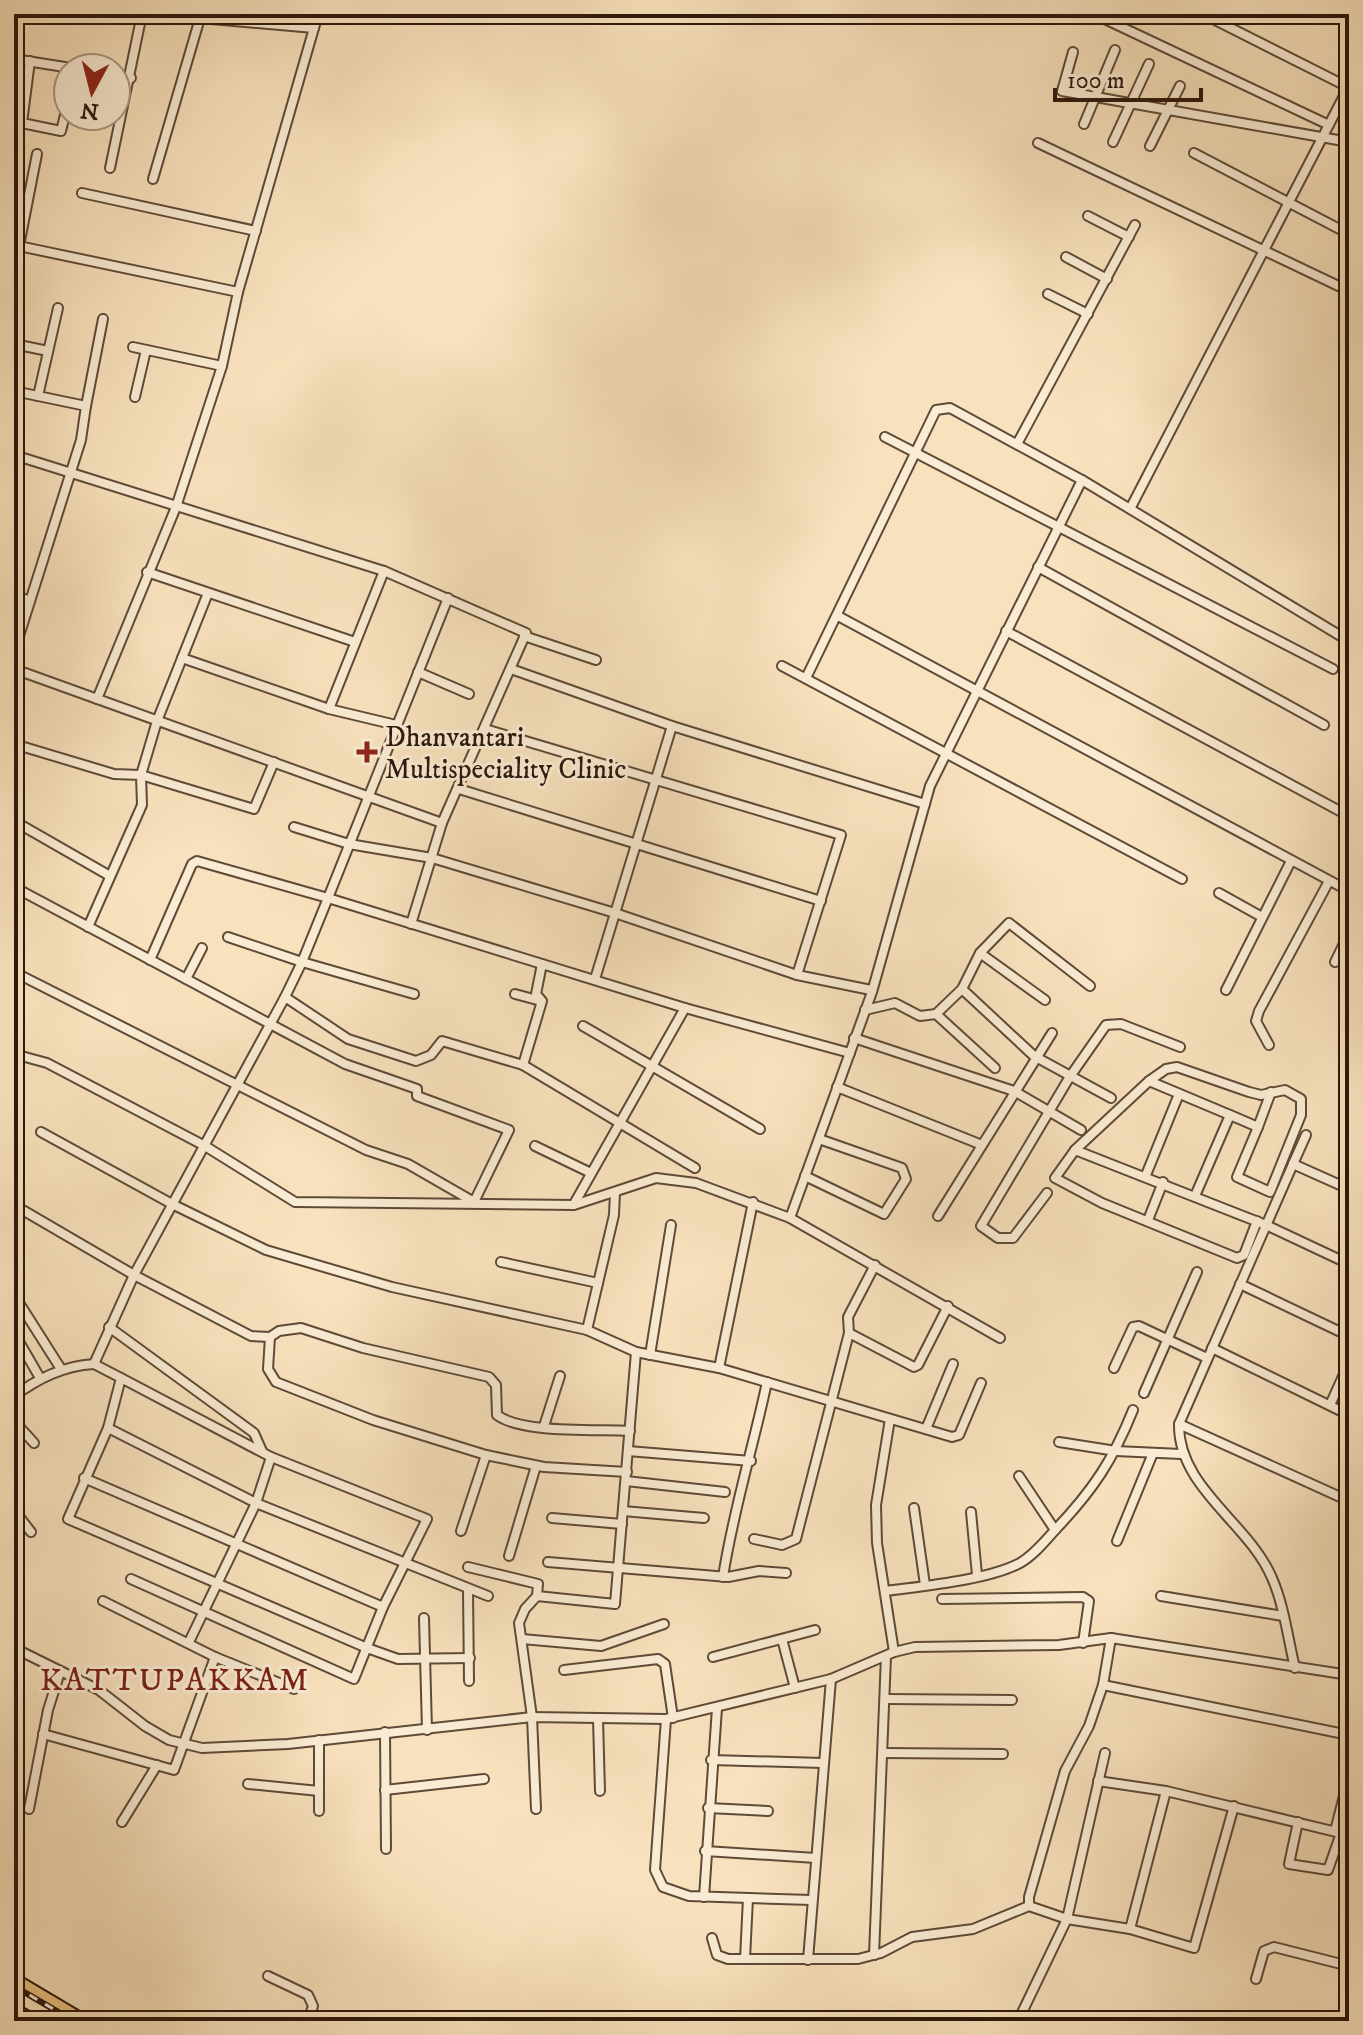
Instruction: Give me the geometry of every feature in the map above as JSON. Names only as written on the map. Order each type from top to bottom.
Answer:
[{"type":"main road","points":[[14,1980],[83,2021]]},
{"type":"main road","points":[[14,2010],[33,2021]]},
{"type":"street","points":[[132,72],[142,14]]},
{"type":"street","points":[[154,14],[314,28]]},
{"type":"street","points":[[97,699],[176,507],[222,366],[238,292],[318,14]]},
{"type":"street","points":[[1094,14],[1329,125]]},
{"type":"street","points":[[1130,509],[1349,86],[1222,18],[1203,14]]},
{"type":"street","points":[[153,179],[200,18]]},
{"type":"street","points":[[1084,124],[1115,50]]},
{"type":"street","points":[[1073,52],[1062,91],[1349,142]]},
{"type":"street","points":[[14,59],[52,65]]},
{"type":"street","points":[[30,61],[22,123],[52,129]]},
{"type":"street","points":[[1113,142],[1149,64]]},
{"type":"street","points":[[1150,146],[1180,86]]},
{"type":"street","points":[[110,168],[118,132]]},
{"type":"street","points":[[1038,143],[1349,291]]},
{"type":"street","points":[[1194,153],[1349,234]]},
{"type":"street","points":[[37,154],[16,246],[238,292]]},
{"type":"street","points":[[82,193],[256,231]]},
{"type":"street","points":[[1088,216],[1129,237]]},
{"type":"street","points":[[1017,444],[1135,225]]},
{"type":"street","points":[[1066,257],[1107,279]]},
{"type":"street","points":[[1048,294],[1088,314]]},
{"type":"street","points":[[38,396],[58,308]]},
{"type":"street","points":[[14,652],[71,474],[103,319]]},
{"type":"street","points":[[14,344],[48,351]]},
{"type":"street","points":[[133,347],[222,366]]},
{"type":"street","points":[[135,397],[146,350]]},
{"type":"street","points":[[14,391],[86,406]]},
{"type":"street","points":[[806,678],[936,410],[942,407],[950,408],[1082,480],[1349,641]]},
{"type":"street","points":[[885,437],[1333,669]]},
{"type":"street","points":[[14,455],[384,571],[526,633],[442,823],[411,924]]},
{"type":"street","points":[[790,1218],[865,1010],[925,804],[947,751],[1082,480]]},
{"type":"street","points":[[1038,567],[1324,725]]},
{"type":"street","points":[[329,709],[384,571]]},
{"type":"street","points":[[147,572],[355,642]]},
{"type":"street","points":[[88,927],[142,805],[141,775],[157,721],[208,593]]},
{"type":"street","points":[[14,595],[30,601]]},
{"type":"street","points":[[94,1364],[134,1275],[302,962],[448,598]]},
{"type":"street","points":[[838,616],[1349,891]]},
{"type":"street","points":[[1006,631],[1349,816]]},
{"type":"street","points":[[524,636],[596,660]]},
{"type":"street","points":[[182,658],[329,709],[396,725]]},
{"type":"street","points":[[782,666],[947,751],[1182,879]]},
{"type":"street","points":[[14,669],[442,823]]},
{"type":"street","points":[[511,669],[672,726],[925,804]]},
{"type":"street","points":[[418,672],[469,694]]},
{"type":"street","points":[[595,979],[672,726]]},
{"type":"street","points":[[485,729],[654,782],[841,835],[797,975]]},
{"type":"street","points":[[14,744],[114,774],[141,775],[254,809],[274,762]]},
{"type":"street","points":[[459,789],[821,901]]},
{"type":"street","points":[[14,821],[110,876]]},
{"type":"street","points":[[294,827],[349,844],[432,858],[615,913],[797,975],[871,990]]},
{"type":"street","points":[[150,960],[192,864],[197,861],[685,1008],[850,1053]]},
{"type":"street","points":[[1226,990],[1291,861]]},
{"type":"street","points":[[1269,1045],[1258,1028],[1259,1011],[1329,881]]},
{"type":"street","points":[[14,887],[345,1064],[417,1089],[417,1096],[509,1130],[476,1203]]},
{"type":"street","points":[[1219,893],[1262,917]]},
{"type":"street","points":[[865,1010],[895,1003],[920,1016],[936,1014],[962,989],[980,953],[1009,923],[1090,986]]},
{"type":"street","points":[[1349,933],[1337,958],[1349,958]]},
{"type":"street","points":[[228,937],[414,994]]},
{"type":"street","points":[[186,979],[202,948]]},
{"type":"street","points":[[980,953],[1045,1000]]},
{"type":"street","points":[[542,964],[536,994],[542,1001]]},
{"type":"street","points":[[14,972],[239,1082],[366,1150],[408,1164],[476,1203]]},
{"type":"street","points":[[962,989],[1034,1056],[1069,1078],[1111,1098]]},
{"type":"street","points":[[515,994],[542,1001]]},
{"type":"street","points":[[285,997],[348,1039],[416,1061],[431,1055],[442,1041],[523,1065],[695,1168]]},
{"type":"street","points":[[523,1065],[542,1001]]},
{"type":"street","points":[[574,1205],[685,1008]]},
{"type":"street","points":[[936,1014],[995,1068]]},
{"type":"street","points":[[1047,1193],[1013,1238],[998,1238],[981,1226],[1098,1033],[1114,1023],[1180,1047]]},
{"type":"street","points":[[583,1026],[760,1129]]},
{"type":"street","points":[[938,1216],[1034,1056],[1052,1033]]},
{"type":"street","points":[[854,1038],[1014,1091],[1081,1130]]},
{"type":"street","points":[[14,1054],[47,1063],[205,1146],[295,1202],[574,1205],[656,1178],[696,1183],[790,1218],[1000,1338]]},
{"type":"street","points":[[1271,1092],[1237,1177],[1270,1192],[1302,1106],[1294,1093],[1271,1092],[1249,1092],[1177,1067],[1166,1069],[1149,1081],[1075,1150],[1055,1178],[1102,1203],[1241,1258],[1306,1135]]},
{"type":"street","points":[[1149,1081],[1258,1127]]},
{"type":"street","points":[[837,1087],[982,1145]]},
{"type":"street","points":[[1075,1150],[1143,1179],[1179,1094]]},
{"type":"street","points":[[1195,1196],[1230,1115]]},
{"type":"street","points":[[41,1132],[172,1204],[266,1250],[392,1287],[587,1330],[636,1352],[719,1368],[890,1419],[959,1435],[981,1383]]},
{"type":"street","points":[[805,1176],[884,1214],[906,1179],[902,1168],[819,1139]]},
{"type":"street","points":[[535,1146],[591,1173]]},
{"type":"street","points":[[1293,1164],[1348,1187]]},
{"type":"street","points":[[1146,1175],[1349,1264]]},
{"type":"street","points":[[1148,1220],[1163,1182]]},
{"type":"street","points":[[587,1330],[614,1215],[615,1192]]},
{"type":"street","points":[[719,1368],[753,1202]]},
{"type":"street","points":[[14,1205],[134,1275],[251,1336],[270,1337],[279,1331],[301,1328],[363,1348],[489,1377],[496,1385],[497,1415],[515,1423],[630,1431]]},
{"type":"street","points":[[1261,1223],[1240,1284],[1179,1424],[1181,1454],[1273,1579],[1295,1668]]},
{"type":"street","points":[[650,1355],[671,1225]]},
{"type":"street","points":[[501,1262],[598,1283]]},
{"type":"street","points":[[754,1539],[782,1545],[796,1539],[849,1333],[848,1317],[875,1265]]},
{"type":"street","points":[[1144,1393],[1197,1272]]},
{"type":"street","points":[[1240,1284],[1349,1336]]},
{"type":"street","points":[[14,1295],[61,1369]]},
{"type":"street","points":[[849,1333],[914,1367],[918,1365],[948,1306]]},
{"type":"street","points":[[109,1327],[254,1433],[267,1455],[256,1503],[189,1642]]},
{"type":"street","points":[[1114,1368],[1133,1327],[1145,1328],[1207,1358]]},
{"type":"street","points":[[14,1333],[40,1378]]},
{"type":"street","points":[[270,1337],[268,1369],[276,1382],[373,1420],[486,1455],[536,1466],[725,1492]]},
{"type":"street","points":[[1212,1348],[1349,1415]]},
{"type":"street","points":[[537,1596],[615,1604],[636,1352]]},
{"type":"street","points":[[1330,1405],[1349,1363]]},
{"type":"street","points":[[14,1396],[40,1378],[61,1369],[94,1364],[267,1455],[427,1519],[408,1563],[383,1607],[354,1679],[131,1579]]},
{"type":"street","points":[[926,1429],[953,1364]]},
{"type":"street","points":[[544,1426],[560,1376]]},
{"type":"street","points":[[121,1378],[108,1428],[68,1519],[398,1659],[470,1658]]},
{"type":"street","points":[[723,1577],[733,1513],[751,1461],[767,1382]]},
{"type":"street","points":[[886,1591],[977,1575],[1018,1564],[1085,1498],[1116,1451],[1133,1410]]},
{"type":"street","points":[[874,1955],[890,1654],[886,1591],[877,1543],[876,1505],[890,1419]]},
{"type":"street","points":[[14,1421],[34,1443]]},
{"type":"street","points":[[1179,1424],[1349,1501]]},
{"type":"street","points":[[108,1428],[256,1503],[488,1596]]},
{"type":"street","points":[[1059,1442],[1116,1451],[1181,1454]]},
{"type":"street","points":[[628,1451],[751,1461]]},
{"type":"street","points":[[1117,1541],[1153,1453]]},
{"type":"street","points":[[461,1531],[486,1455]]},
{"type":"street","points":[[509,1556],[536,1466]]},
{"type":"street","points":[[1019,1476],[1055,1530]]},
{"type":"street","points":[[84,1478],[383,1607]]},
{"type":"street","points":[[914,1508],[925,1585]]},
{"type":"street","points":[[14,1510],[31,1532]]},
{"type":"street","points":[[623,1511],[704,1518]]},
{"type":"street","points":[[971,1512],[977,1575]]},
{"type":"street","points":[[552,1518],[622,1524]]},
{"type":"street","points":[[548,1562],[723,1577],[759,1571],[786,1573]]},
{"type":"street","points":[[468,1567],[538,1584],[537,1596],[521,1615],[532,1717],[536,1809]]},
{"type":"street","points":[[468,1590],[469,1681]]},
{"type":"street","points":[[1161,1596],[1283,1616]]},
{"type":"street","points":[[942,1599],[1083,1597],[1089,1601],[1083,1643]]},
{"type":"street","points":[[103,1601],[215,1657],[294,1689]]},
{"type":"street","points":[[424,1618],[427,1730]]},
{"type":"street","points":[[522,1639],[601,1646],[664,1624]]},
{"type":"street","points":[[713,1657],[815,1630]]},
{"type":"street","points":[[1029,1906],[1065,1771],[1089,1726],[1103,1685],[1111,1638]]},
{"type":"street","points":[[15,1653],[99,1690],[145,1726],[183,1744],[202,1748],[427,1730],[480,1720],[532,1717],[670,1719],[831,1679],[915,1647],[1083,1643],[1111,1638],[1349,1675]]},
{"type":"street","points":[[782,1639],[795,1688]]},
{"type":"street","points":[[43,1734],[174,1770],[215,1657]]},
{"type":"street","points":[[564,1670],[658,1659],[665,1664],[670,1719],[655,1870],[663,1887],[704,1897],[811,1900]]},
{"type":"street","points":[[29,1809],[43,1734],[60,1672]]},
{"type":"street","points":[[808,1960],[831,1679]]},
{"type":"street","points":[[1103,1685],[1349,1735]]},
{"type":"street","points":[[886,1699],[1012,1700]]},
{"type":"street","points":[[704,1897],[711,1760],[717,1708]]},
{"type":"street","points":[[598,1719],[600,1791]]},
{"type":"street","points":[[385,1732],[386,1849]]},
{"type":"street","points":[[319,1740],[319,1811]]},
{"type":"street","points":[[883,1753],[1003,1754]]},
{"type":"street","points":[[1018,2021],[1067,1919],[1105,1753]]},
{"type":"street","points":[[711,1760],[823,1763]]},
{"type":"street","points":[[122,1822],[157,1765]]},
{"type":"street","points":[[1298,1822],[1289,1864],[1328,1870],[1341,1833],[1349,1776]]},
{"type":"street","points":[[385,1790],[484,1779]]},
{"type":"street","points":[[1098,1781],[1166,1791],[1341,1833]]},
{"type":"street","points":[[248,1784],[319,1791]]},
{"type":"street","points":[[1130,1929],[1166,1791]]},
{"type":"street","points":[[712,1938],[717,1955],[745,1959],[808,1960],[874,1955],[912,1937],[973,1929],[1029,1906],[1067,1919],[1130,1929],[1194,1948],[1234,1806]]},
{"type":"street","points":[[708,1808],[768,1811]]},
{"type":"street","points":[[705,1851],[816,1858]]},
{"type":"street","points":[[745,1959],[748,1898]]},
{"type":"street","points":[[1256,1979],[1264,1951],[1274,1947],[1349,1966]]},
{"type":"street","points":[[268,1976],[308,1995],[313,2006],[308,2021]]},
{"type":"railway","points":[[14,1986],[74,2021]]},
{"type":"place","name":"Dhanvantari Multispeciality Clinic","points":[[367,752]]},
{"type":"district","name":"KATTUPAKKAM","points":[[175,1679]]}]
